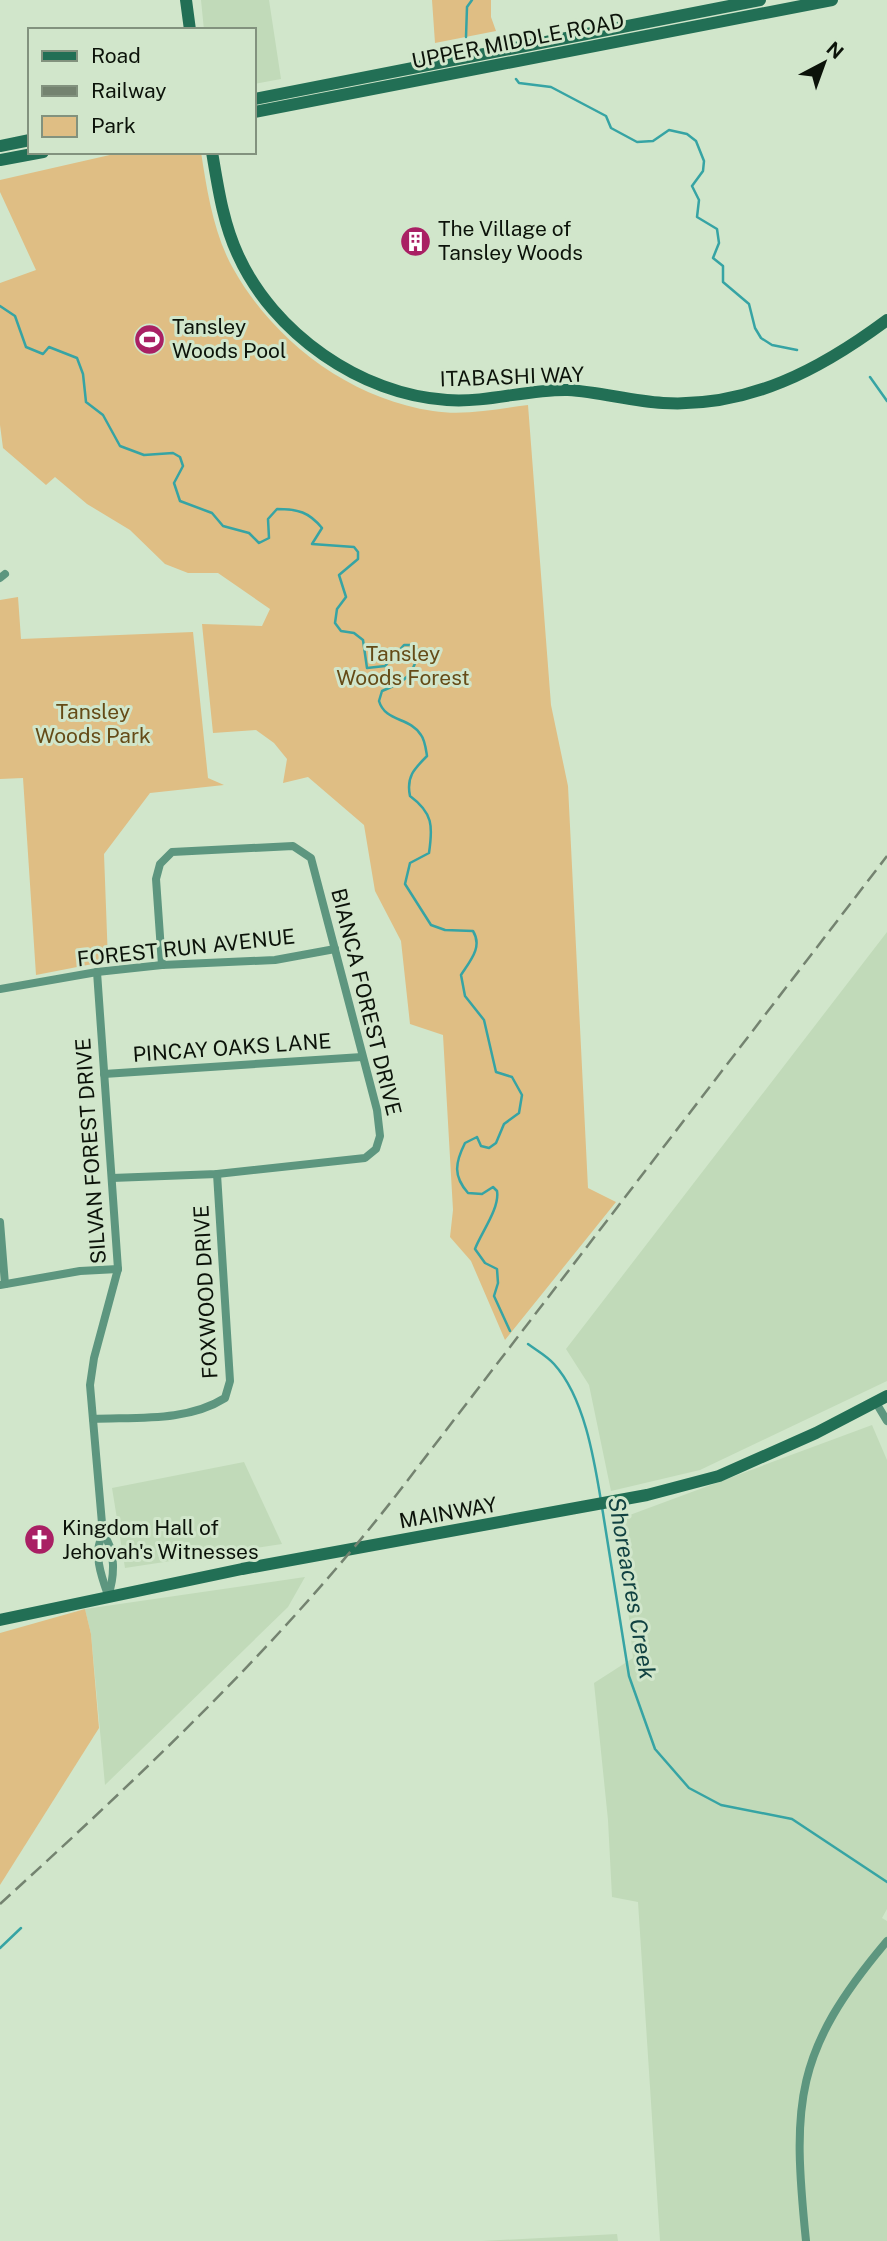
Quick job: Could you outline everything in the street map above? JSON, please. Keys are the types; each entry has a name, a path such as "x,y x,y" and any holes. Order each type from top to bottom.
{"street":[{"path":"186,0 190,28"},
{"name":"UPPER MIDDLE ROAD","path":"256,112 745,6 760,0"},
{"name":"UPPER MIDDLE ROAD","path":"256,99 745,6 832,0"},
{"path":"0,146 28,140"},
{"path":"0,160 32,154"},
{"name":"ITABASHI WAY","path":"212,154 220,199 235,249 271,307 308,343 349,369 385,387 423,397 466,401 565,390 664,403 729,398 803,375 837,356 887,320"},
{"name":"BIANCA FOREST DRIVE","path":"112,1178 217,1174 365,1158 376,1149 380,1136 377,1110 317,872 311,858 293,846 172,852 160,864 156,879 162,965"},
{"name":"FOREST RUN AVENUE","path":"0,989 97,972 162,965 275,960 335,949"},
{"name":"SILVAN FOREST DRIVE","path":"97,972 118,1269 94,1357 90,1385 103,1535 109,1541 114,1578 108,1596"},
{"name":"PINCAY OAKS LANE","path":"104,1074 362,1057"},
{"name":"FOXWOOD DRIVE","path":"93,1419 181,1414 212,1406 225,1398 230,1381 217,1174"},
{"path":"0,1222 2,1285 80,1271 118,1269"},
{"path":"881,1399 887,1421"},
{"name":"MAINWAY","path":"0,1620 242,1569 618,1502 719,1476 816,1433 881,1399"},
{"path":"806,2241 799,2152 800,2115 811,2055 840,2003 887,1941"}],"shaded area":[{"path":"201,0 269,0 281,79 256,84 256,28 204,28"},
{"path":"887,932 887,1381 700,1470 611,1491 589,1385 566,1349"},
{"path":"872,1425 887,1460 887,1909 882,1918 887,1921 887,2241 660,2241 638,1902 612,1897 608,1820 594,1683 633,1658 619,1519"},
{"path":"244,1462 282,1544 125,1568 112,1488"},
{"path":"305,1577 288,1607 105,1785 91,1634 85,1609"},
{"path":"617,2234 618,2241 482,2241"}],"green space":[{"path":"432,0 491,0 491,17 496,31 435,43"},
{"name":"Tansley Woods Forest","path":"114,154 201,154 216,228 234,270 270,320 317,363 373,394 433,411 469,412 528,405 551,705 568,786 588,1188 616,1202 505,1340 471,1261 450,1237 453,1210 443,1035 410,1024 401,941 375,891 364,825 308,777 283,783 287,759 274,743 256,730 213,733 202,624 262,626 270,609 218,573 188,573 165,564 130,530 87,504 55,477 46,485 3,448 0,425 0,283 36,270 0,192 0,180"},
{"name":"Tansley Woods Park","path":"18,597 21,639 193,632 208,778 224,785 150,793 104,854 108,961 36,975 23,778 0,779 0,600"},
{"path":"85,1609 91,1634 99,1728 0,1885 0,1633"}],"waterway":[{"path":"466,37 467,7 472,0"},
{"path":"516,79 519,83 551,87 606,116 611,128 637,142 653,141 669,130 687,134 696,141 704,161 703,171 692,186 699,200 697,217 717,229 719,243 713,258 723,266 723,282 749,304 755,328 761,338 772,345 797,350"},
{"name":"Shoreacres Creek","path":"0,306 15,316 26,347 43,354 49,347 77,358 83,374 86,402 103,415 120,446 144,455 173,453 180,457 183,466 174,483 180,501 212,513 223,526 249,533 259,543 269,538 268,519 277,509 297,511 312,518 322,528 312,544 354,547 358,552 358,559 339,575 346,597 337,609 335,623 341,631 354,633 363,640 367,668 385,666 404,645 412,645 417,649 411,672 396,685 382,691 379,701 387,713 416,729 421,735 427,756 412,774 409,789 410,796 423,808 430,821 429,853 410,863 405,884 431,925 445,930 473,931 476,948 461,975 465,996 484,1020 496,1072 512,1077 522,1095 519,1113 504,1124 496,1143 489,1148 481,1146 477,1137 465,1143 457,1169 460,1181 468,1193 482,1194 493,1187 497,1191 493,1213 475,1249 485,1263 497,1269 498,1283 494,1296 510,1331"},
{"path":"870,377 887,401"},
{"name":"Shoreacres Creek","path":"528,1344 554,1364 573,1393 586,1429 601,1501"},
{"name":"Shoreacres Creek","path":"602,1507 629,1676 655,1749 689,1788 721,1805 792,1819 887,1882"},
{"path":"0,1948 21,1928"}],"railway":[{"path":"0,1904 205,1710 302,1608 348,1554 394,1498 887,856"}],"place":[{"name":"The Village of Tansley Woods","path":"415,241"},
{"name":"Tansley Woods Pool","path":"149,339"},
{"name":"Kingdom Hall of Jehovah's Witnesses","path":"39,1540"}]}
